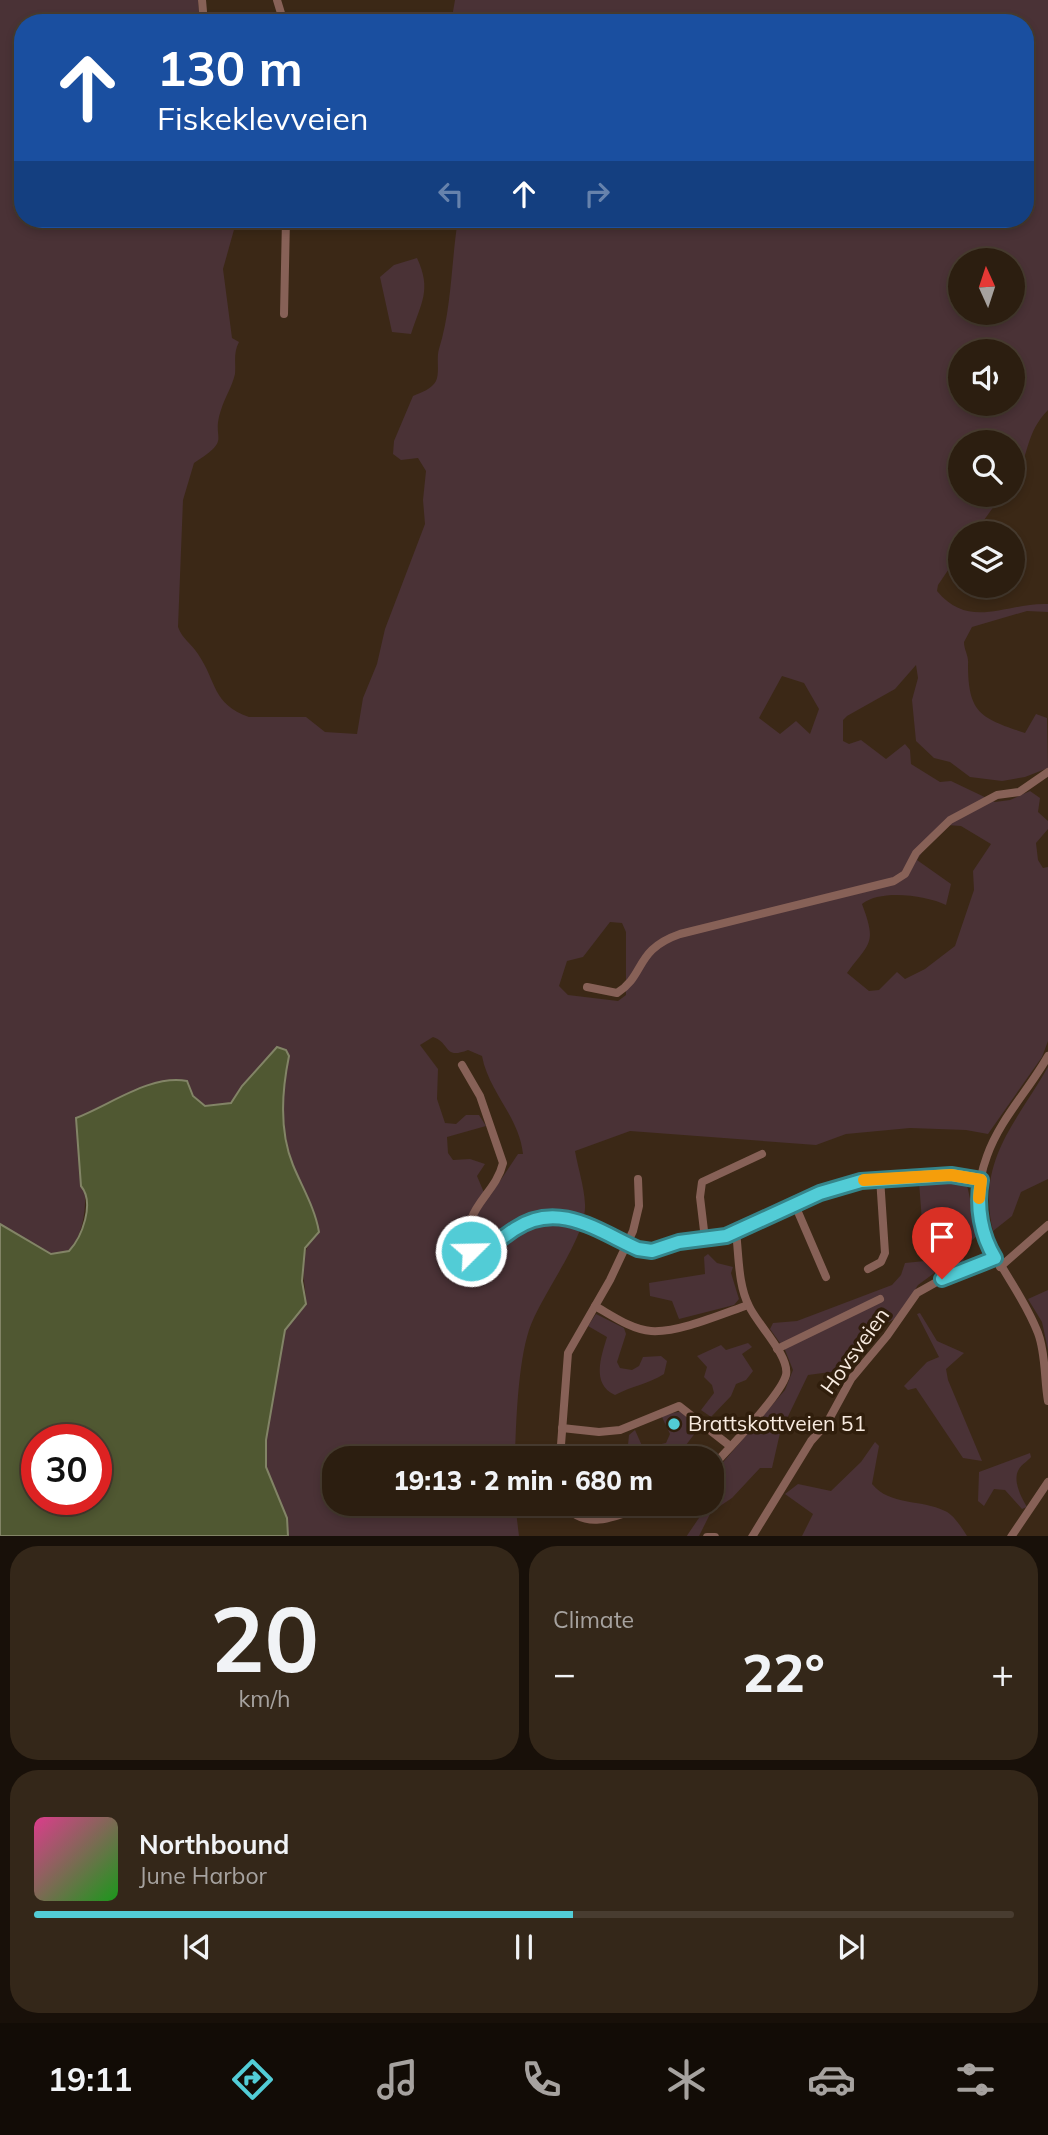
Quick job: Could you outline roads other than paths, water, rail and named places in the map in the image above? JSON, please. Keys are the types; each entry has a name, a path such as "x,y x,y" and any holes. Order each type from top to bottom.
{"street":[{"path":"284,314 286,228"},
{"path":"587,987 617,993 627,985 650,950 673,937 894,881 903,876 916,853 950,820 998,794 1019,792 1048,772"},
{"path":"1048,1056 999,1130 981,1180 979,1202 982,1230 1037,1332 1048,1401"},
{"path":"462,1065 480,1096 503,1163 494,1182 472,1213 468,1239 471,1251 483,1250 519,1226 538,1218 563,1216 628,1244 652,1251 679,1242 736,1232 839,1186 880,1178 951,1175 981,1180"},
{"path":"705,1238 700,1197 702,1182 762,1154"},
{"path":"868,1269 881,1262 885,1253 880,1178"},
{"path":"561,1446 568,1353 628,1244 638,1213 638,1179"},
{"path":"795,1205 826,1277"},
{"name":"Hovsveien","path":"752,1536 811,1441 832,1415 851,1379 887,1336 917,1293 942,1279 997,1262 1048,1225"},
{"path":"724,1453 784,1381 786,1366 748,1305 736,1232"},
{"path":"777,1349 880,1299"},
{"path":"595,1306 638,1328 656,1331 748,1305"},
{"path":"562,1428 599,1432 620,1430 679,1406 730,1446"},
{"path":"1011,1536 1048,1482"},
{"path":"579,1516 598,1520 610,1516"},
{"path":"707,1536 715,1536"}],"place":[{"name":"Brattskottveien 51","path":"674,1424"}]}
